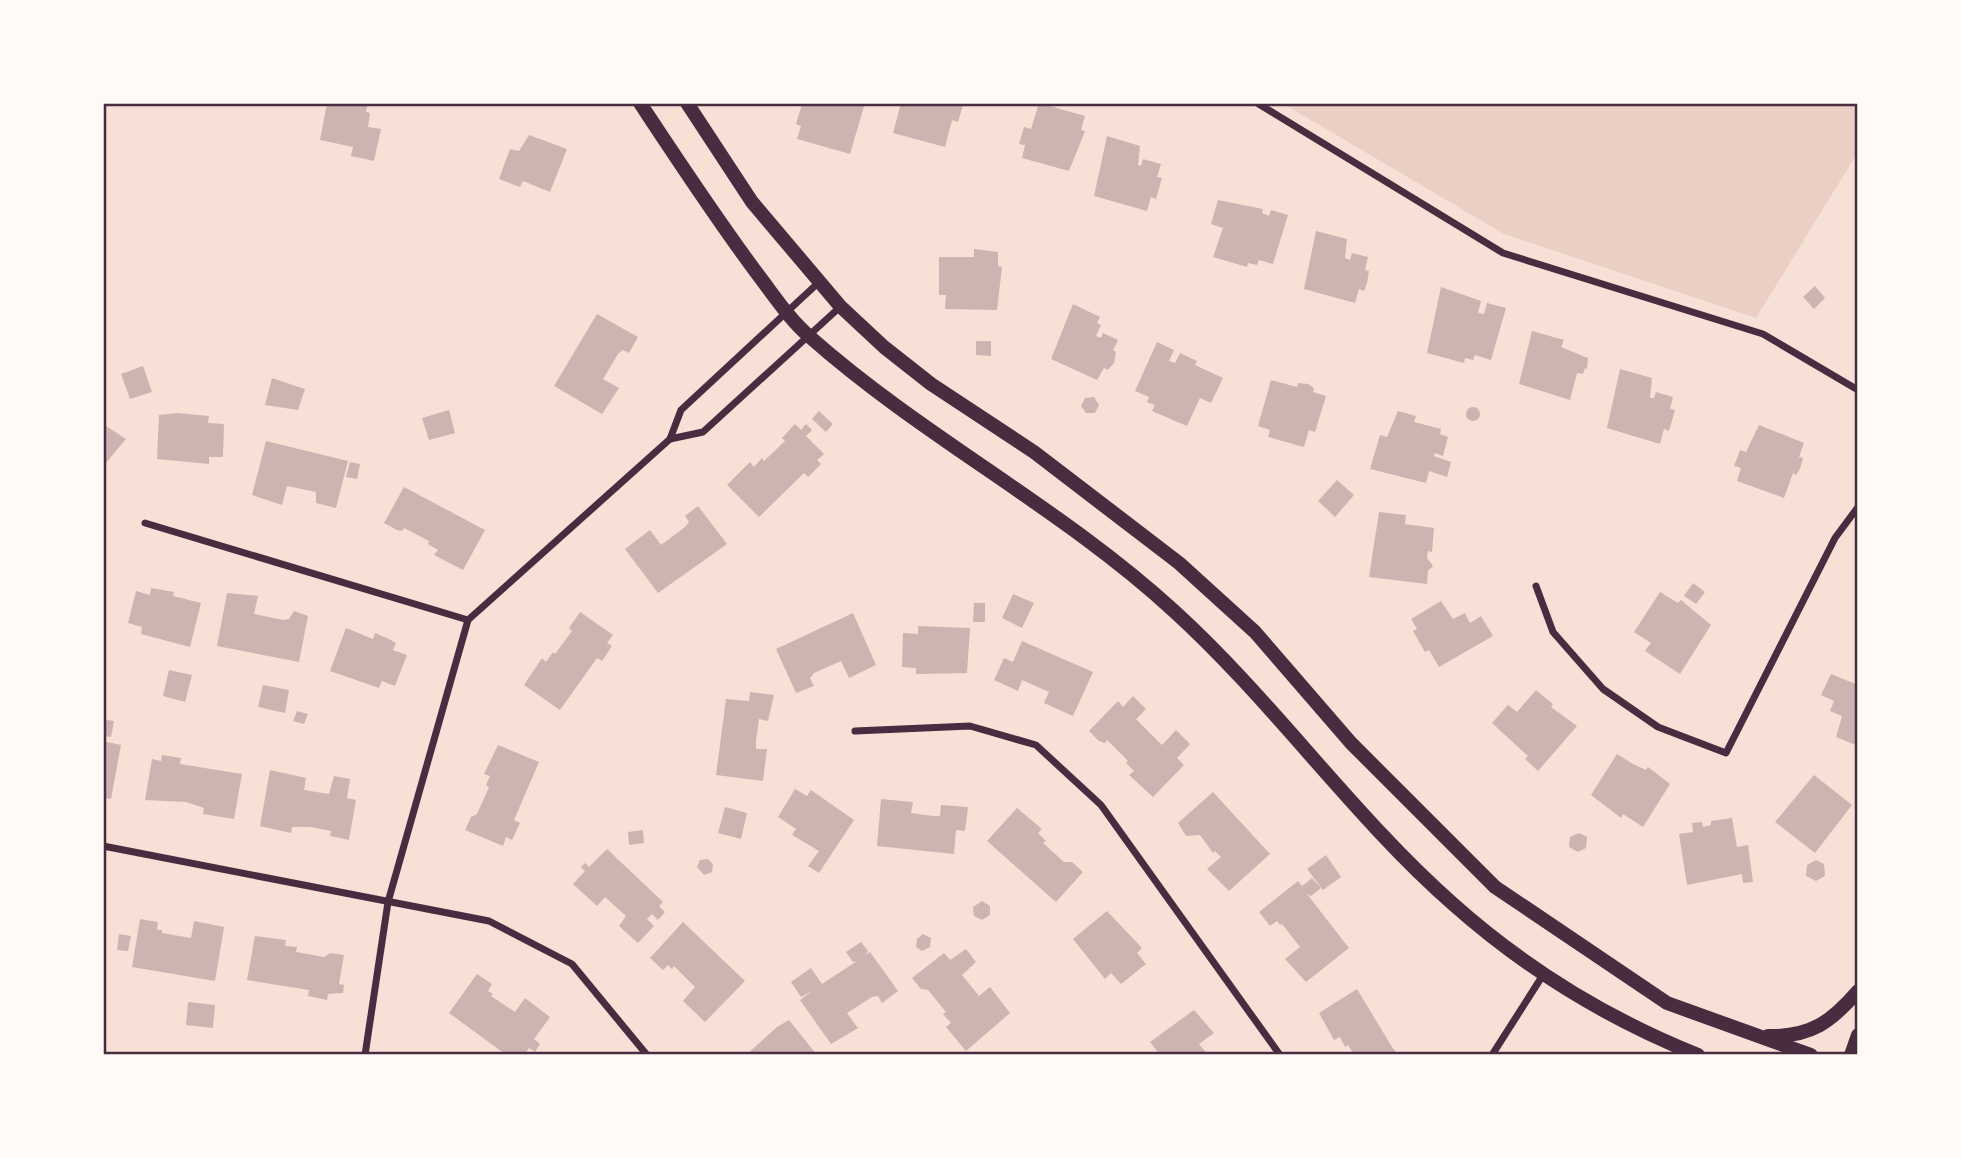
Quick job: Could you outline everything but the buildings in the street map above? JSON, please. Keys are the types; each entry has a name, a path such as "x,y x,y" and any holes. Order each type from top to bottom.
{"main road":[{"path":"640,103 717,220 808,336 927,429 1125,566 1226,658 1371,821 1453,904 1572,995 1646,1034 1698,1055"},
{"path":"687,103 752,202 818,283 841,306 931,384 1034,452 1179,563 1255,632 1351,743 1495,887 1667,1003 1811,1055"},
{"path":"1756,1035 1784,1036 1826,1024 1858,991"},
{"path":"1851,1055 1858,1035"}],"street":[{"path":"1257,103 1503,253 1763,334 1858,390"},
{"path":"365,1055 387,902 468,620 670,439 681,410 818,283"},
{"path":"670,439 703,432 841,306"},
{"path":"1536,586 1553,632 1603,689 1658,727 1726,753 1835,538 1858,507"},
{"path":"145,523 468,620"},
{"path":"855,731 970,726 1035,745 1101,805 1280,1055"},
{"path":"103,846 489,921 572,964 647,1055"},
{"path":"1492,1055 1543,975"}],"shaded area":[{"path":"1282,103 1858,103 1858,152 1756,318 1504,234"}]}
